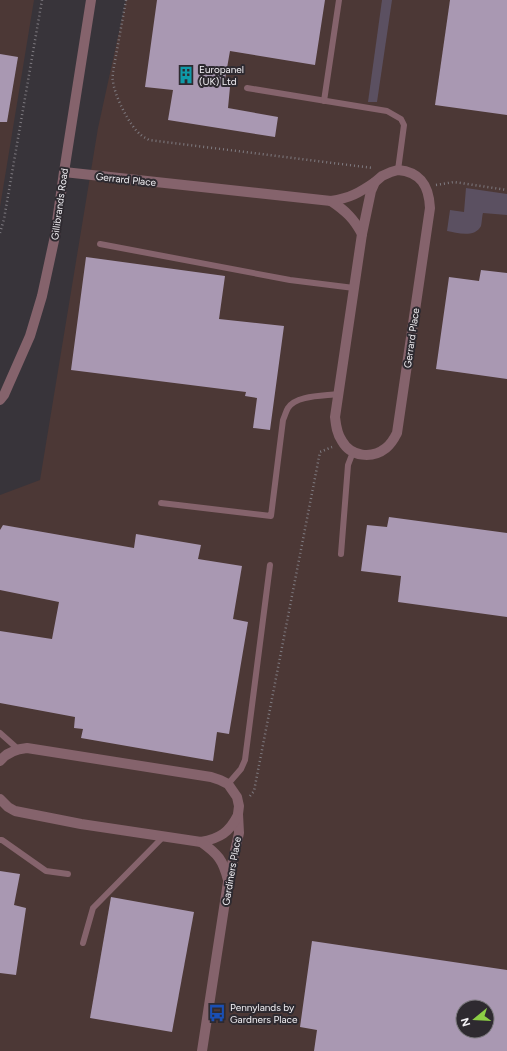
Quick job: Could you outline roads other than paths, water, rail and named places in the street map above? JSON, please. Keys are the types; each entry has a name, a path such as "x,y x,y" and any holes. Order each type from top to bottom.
{"street":[{"name":"Gillibrands Road","path":"0,400 4,395 30,336 42,296 55,236 91,0"},
{"name":"Gerrard Place","path":"331,202 354,195 382,176 394,171 406,171 422,179 429,197 430,208 397,433 390,444 379,452 372,455 363,455 353,452"},
{"name":"Gerrard Place","path":"64,172 331,202 342,208 350,216 362,234"},
{"path":"353,452 346,448 342,442 336,428 335,417 362,234 371,191 375,182"},
{"path":"0,761 10,752 28,748 211,777 228,784"},
{"name":"Gardiners Place","path":"202,1051 228,882 239,833 238,797 228,784"},
{"path":"0,799 8,807 15,811 81,824 201,842 213,840 221,836 234,823 239,810"},
{"path":"201,842 212,850 219,858 224,866 228,882"}],"lane":[{"path":"324,101 339,0"},
{"path":"247,88 387,111 401,119 404,125 394,171"},
{"path":"100,244 290,280 354,288"},
{"path":"161,503 271,516 283,420 288,408 294,401 302,398 338,394"},
{"path":"341,554 348,464 353,452"},
{"path":"228,784 241,769 245,760 270,565"},
{"path":"0,733 18,749"},
{"path":"83,943 93,908 164,836"},
{"path":"0,840 46,870 68,874"}],"place":[{"name":"Europanel (UK) Ltd","path":"186,75"},
{"name":"Pennylands by Gardners Place","path":"217,1013"}]}
